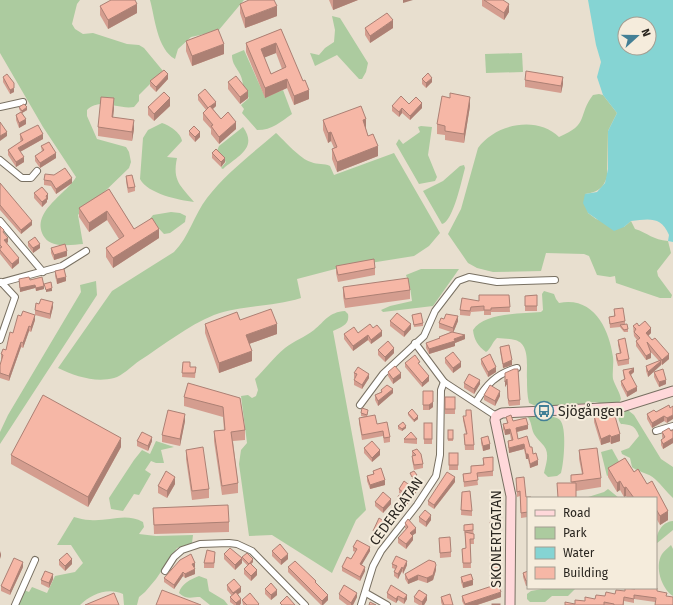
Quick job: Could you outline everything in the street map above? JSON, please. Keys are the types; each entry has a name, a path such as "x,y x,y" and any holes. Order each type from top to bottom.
{"street":[{"path":"0,107 23,102"},
{"path":"0,160 22,178 31,178 36,171"},
{"path":"0,221 42,272"},
{"path":"0,282 62,266 86,251"},
{"path":"360,405 383,374 424,336 444,297 460,279 468,277 497,282 555,280"},
{"path":"0,282 15,297 0,340"},
{"path":"415,343 444,382 496,416 502,413 622,407 673,391"},
{"path":"476,402 481,392 496,377 517,368"},
{"name":"CEDERGATAN","path":"361,605 366,593 373,566 381,551 417,505 436,476 440,455 441,390 444,382"},
{"name":"SKONERTGATAN","path":"496,416 495,420 511,496 510,605"},
{"path":"656,432 673,426"},
{"path":"165,571 174,557 182,550 200,544 237,544 252,551 305,605"},
{"path":"15,605 35,560"},
{"path":"366,593 387,605"}],"green space":[{"path":"0,0 80,0 77,4 72,24 75,29 83,34 93,33 127,44 139,45 144,48 163,71 139,95 139,101 134,107 98,104 87,110 87,116 97,139 126,147 129,152 131,162 129,168 99,197 90,201 78,215 83,244 57,245 45,238 41,229 41,220 45,212 76,177 43,127 0,53"},
{"path":"150,0 244,0 218,31 191,37 178,49 175,59 164,48 160,41"},
{"path":"332,16 340,18 368,63 366,72 362,79 359,79 337,55 315,66 310,53 319,55 325,48 334,42 335,30"},
{"path":"244,50 265,97 283,90 292,114 268,129 257,130 242,113 244,109 241,105 249,98 243,89 242,78 234,64 232,55"},
{"path":"522,53 523,72 486,73 485,54"},
{"path":"593,95 603,95 617,113 608,131 607,177 604,184 599,189 585,194 588,213 596,219 624,227 631,221 635,229 654,238 668,241 671,253 657,271 658,276 672,295 671,298 660,298 616,283 615,276 610,277 597,275 589,256 584,254 546,253 541,271 493,272 477,268 468,263 448,234 461,209 478,148 485,140 505,128 528,124 550,130 559,137 569,132 579,124 588,102"},
{"path":"162,123 174,130 181,138 182,141 167,157 177,158 177,178 179,183 194,202 180,200 164,195 150,189 140,179 143,138 148,130"},
{"path":"243,127 247,134 247,146 240,156 223,169 221,168 226,162 216,153 219,146"},
{"path":"418,127 432,127 428,155 437,177 435,181 419,184 396,144 399,139 403,144 420,132"},
{"path":"276,133 297,154 314,163 330,166 334,175 394,153 440,233 429,246 414,256 339,268 297,279 301,298 280,303 235,309 204,319 185,330 117,377 100,380 85,378 58,368 112,291 174,252 184,240 202,205 214,189"},
{"path":"464,165 465,168 453,208 450,216 442,224 423,191 443,181 460,166"},
{"path":"171,212 180,213 186,216 185,222 170,233 164,234 150,219 153,215"},
{"path":"421,269 459,269 433,306 383,312 381,310 390,306 412,301 406,275"},
{"path":"96,281 97,295 0,444 0,432 8,415 81,292 80,285"},
{"path":"544,291 554,294 559,303 571,302 582,305 598,317 608,336 611,346 613,379 621,399 619,403 604,404 595,402 550,407 536,406 529,403 527,391 527,357 526,351 520,342 513,339 497,338 486,352 477,342 474,337 473,330 478,324 486,320 504,315 541,312 543,310 542,294"},
{"path":"345,311 348,314 348,321 342,327 333,331 366,510 356,520 332,573 272,535 249,536 239,464 241,450 247,443 241,396 248,395 252,398 256,396 258,390 255,379 273,359 288,346 314,330 331,315"},
{"path":"624,411 629,411 634,415 661,459 673,467 673,498 653,477 632,467 630,458 622,454 621,451 629,448 639,436 630,425 621,424 619,417"},
{"path":"548,415 560,420 564,430 564,445 561,473 557,476 548,477 544,473 547,459 546,449 534,434 530,420 527,416"},
{"path":"156,441 174,447 161,450 164,463 156,463 151,461 145,470 151,474 139,495 134,494 123,511 111,509 109,498 134,460 142,450 150,454"},
{"path":"612,449 622,467 607,476 601,452"},
{"path":"608,489 618,497 588,497 604,492"},
{"path":"74,517 86,520 123,518 136,519 143,522 144,527 139,534 156,536 193,535 192,543 177,548 156,579 139,597 137,605 124,605 123,594 112,591 94,595 80,605 18,605 24,590 29,592 32,587 47,593 55,576 75,572 83,563 71,545 57,545"},
{"path":"673,521 673,530 657,543 657,536 660,529 669,522"},
{"path":"671,545 673,549 673,596 669,593 663,583 659,571 662,554"},
{"path":"199,576 207,579 209,591 224,600 228,605 210,605 200,597 192,598 179,593 184,584"},
{"path":"542,589 575,589 568,596 552,596 545,602 530,602 527,599 527,594 531,591"}],"water":[{"path":"588,0 673,0 673,242 668,241 669,235 666,229 654,220 631,221 624,227 614,231 588,213 583,203 585,194 597,192 605,183 608,169 608,131 617,113 603,95 597,77 601,62 596,45"}],"building":[{"path":"111,0 135,0 137,4 108,20 100,6"},
{"path":"249,0 274,0 277,6 245,18 240,4"},
{"path":"484,0 503,0 509,4 504,13"},
{"path":"387,13 393,20 370,36 365,28"},
{"path":"218,29 224,44 192,56 186,41"},
{"path":"281,29 303,81 305,80 309,90 294,96 287,79 265,88 246,43","holes":["276,43 286,67 271,74 261,49"]},
{"path":"164,70 168,74 156,87 150,81"},
{"path":"526,71 563,77 561,86 525,80"},
{"path":"428,73 432,78 426,83 422,79"},
{"path":"7,74 14,83 14,88 10,90 3,77"},
{"path":"236,76 248,91 240,97 228,82"},
{"path":"205,89 216,102 208,108 198,95"},
{"path":"164,92 170,98 154,114 148,107"},
{"path":"450,93 470,97 464,134 445,131 445,126 437,124 442,96 450,98"},
{"path":"401,96 409,104 416,97 422,103 410,116 402,108 399,112 392,106"},
{"path":"101,97 114,98 112,117 134,120 132,132 98,127"},
{"path":"24,104 27,107 22,111 19,107"},
{"path":"210,106 221,119 228,112 236,122 219,137 211,126 213,125 203,113"},
{"path":"361,106 366,119 363,120 368,136 373,134 378,146 337,162 332,149 337,147 331,132 328,133 323,120"},
{"path":"21,112 26,119 19,123 16,115"},
{"path":"0,122 7,132 0,136"},
{"path":"38,125 43,134 18,148 24,157 16,162 8,150 23,140 20,134"},
{"path":"194,126 200,132 195,137 189,131"},
{"path":"49,142 56,153 40,163 35,156 44,150 41,146"},
{"path":"216,149 225,158 221,162 212,153"},
{"path":"65,168 72,178 56,189 51,181 44,180 45,174 54,175"},
{"path":"132,175 135,187 128,188 126,176"},
{"path":"0,183 32,221 21,230 0,205"},
{"path":"42,187 48,194 46,196 47,198 42,202 34,193"},
{"path":"109,189 134,229 152,218 159,229 113,258 106,248 124,236 107,211 89,223 79,208"},
{"path":"0,226 8,238 4,240 19,258 12,264 0,250 2,247 0,245"},
{"path":"35,237 40,244 33,248 28,242"},
{"path":"65,244 67,251 54,255 51,248"},
{"path":"374,259 375,268 338,275 336,266"},
{"path":"64,269 66,277 57,279 55,271"},
{"path":"29,277 30,280 42,277 44,286 36,288 35,285 20,288 19,279"},
{"path":"408,278 410,290 345,299 343,287"},
{"path":"51,282 52,288 46,290 44,284"},
{"path":"479,295 509,295 510,307 484,310 484,306 471,307 470,311 460,310 462,298 479,301"},
{"path":"537,295 537,306 525,306 525,296"},
{"path":"41,299 53,302 50,314 35,310 36,303 39,304"},
{"path":"623,308 625,321 610,324 609,317 615,316 614,309"},
{"path":"271,309 277,324 246,335 252,351 219,363 205,324 237,312 240,320"},
{"path":"23,311 35,315 23,343 21,342 9,376 0,373 0,365 3,355 1,354 3,349 6,350 10,332 13,333 18,315 21,316"},
{"path":"397,313 411,324 404,332 390,321"},
{"path":"421,313 423,323 414,325 412,315"},
{"path":"446,314 458,316 453,328 439,323 441,318 444,319"},
{"path":"645,321 651,328 646,333 652,340 655,338 669,354 662,360 647,342 651,353 646,356 636,341 640,338 634,332 636,329 633,326 637,323 639,326"},
{"path":"370,324 373,328 377,325 382,331 371,340 368,335 353,346 344,334 354,327 358,333"},
{"path":"627,324 628,329 624,330 620,325"},
{"path":"452,332 465,335 454,339 455,341 429,349 426,343"},
{"path":"625,338 629,359 618,361 616,354 621,353 618,340"},
{"path":"388,341 394,348 385,357 378,350"},
{"path":"509,345 512,360 503,364 500,347"},
{"path":"453,352 461,362 453,368 445,358"},
{"path":"490,354 496,367 488,372 481,359"},
{"path":"415,355 420,362 418,363 429,376 422,383 405,363"},
{"path":"661,361 648,372 646,366"},
{"path":"183,362 190,362 190,367 196,367 195,373 182,373"},
{"path":"395,366 401,373 393,379 388,372"},
{"path":"358,367 369,374 362,385 354,380 357,374 354,373"},
{"path":"634,368 629,372 637,387 627,392 621,381 625,379 623,370"},
{"path":"518,369 520,400 509,401 507,379 505,382 505,373"},
{"path":"663,369 666,380 659,382 654,372"},
{"path":"469,374 480,380 474,389 464,383"},
{"path":"188,383 240,398 245,430 231,432 238,483 222,486 214,431 225,430 223,407 184,397"},
{"path":"387,385 393,389 378,401 375,395 382,392 381,390"},
{"path":"490,385 500,391 495,401 484,395"},
{"path":"423,391 433,391 433,402 429,405 423,405"},
{"path":"43,395 121,438 88,497 11,455"},
{"path":"445,397 455,397 455,409 445,409"},
{"path":"669,405 670,408 673,406 673,415 667,418 664,416 652,423 647,414 654,410 656,412"},
{"path":"362,408 368,410 367,415 361,413"},
{"path":"412,409 418,416 414,420 408,413"},
{"path":"613,409 620,434 611,437 610,435 601,439 594,416"},
{"path":"168,410 185,414 180,439 162,435"},
{"path":"466,410 471,410 474,445 465,445 464,434 467,434 463,416 466,416"},
{"path":"375,415 377,424 387,422 390,437 384,438 383,431 362,435 359,418"},
{"path":"511,415 513,421 526,418 528,425 516,428 518,439 527,436 530,447 532,447 533,454 536,453 538,460 530,464 524,444 509,448 508,441 513,440 510,429 505,430 503,424 508,423 506,417"},
{"path":"403,422 406,426 402,429 398,426"},
{"path":"424,423 432,423 432,439 424,439"},
{"path":"669,428 671,431 673,430 673,438 663,444 661,440 665,437 662,432"},
{"path":"448,430 453,430 453,439 448,439"},
{"path":"142,432 152,437 148,446 137,441"},
{"path":"411,432 417,439 404,439"},
{"path":"488,436 490,444 483,446 481,438"},
{"path":"372,441 380,450 372,458 364,448"},
{"path":"203,447 209,489 192,491 186,450"},
{"path":"597,448 601,478 571,482 571,475 583,474 579,450"},
{"path":"417,449 421,454 423,464 414,465 412,456 416,455 412,451"},
{"path":"449,453 458,453 458,465 449,465"},
{"path":"493,457 493,471 477,473 478,480 464,482 463,474 471,473 471,466 484,465 483,458"},
{"path":"625,458 634,472 638,469 647,484 652,481 668,511 660,516 657,511 657,497 633,497 626,487 624,488 620,481 617,483 608,468"},
{"path":"381,468 385,480 370,485 367,476 374,474 373,471"},
{"path":"166,471 175,477 167,491 158,486"},
{"path":"414,471 417,475 412,477 410,473"},
{"path":"447,472 455,477 434,505 428,501"},
{"path":"524,477 527,497 527,512 521,513 520,491 517,492 516,478"},
{"path":"404,481 416,490 403,505 401,504 398,496 404,493 399,489"},
{"path":"557,483 576,483 576,497 558,497"},
{"path":"470,491 472,511 461,510 462,492"},
{"path":"383,492 391,499 383,508 375,502"},
{"path":"228,505 229,522 154,525 153,508"},
{"path":"425,510 431,515 426,522 419,517"},
{"path":"379,518 388,524 380,536 373,531"},
{"path":"408,519 416,528 410,533 413,536 406,544 398,538 408,527 405,523"},
{"path":"498,521 498,529 491,530 490,522"},
{"path":"473,524 473,530 464,531 464,525"},
{"path":"465,532 474,534 474,539 470,539 471,563 463,563 462,549 466,548"},
{"path":"450,537 451,552 440,553 439,538"},
{"path":"357,540 370,547 360,564 365,567 360,577 342,567 347,557 351,559 357,549 353,547"},
{"path":"280,544 288,554 281,560 272,551"},
{"path":"230,548 242,558 235,565 224,554"},
{"path":"207,550 215,552 214,563 204,563"},
{"path":"67,553 72,559 65,566 59,560"},
{"path":"247,553 253,559 249,564 242,557"},
{"path":"191,554 195,563 192,564 195,569 185,574 183,572 174,585 164,578 180,560"},
{"path":"396,556 407,561 403,569 402,567 398,574 394,572 397,566 392,564"},
{"path":"14,558 23,562 10,591 1,586"},
{"path":"429,560 435,562 436,565 433,575 427,578 418,575 408,580 405,574"},
{"path":"295,561 328,595 322,601 288,567"},
{"path":"250,563 257,570 251,576 244,569"},
{"path":"491,563 498,563 498,572 491,572"},
{"path":"45,571 53,574 49,583 41,580"},
{"path":"527,571 526,581 523,573"},
{"path":"471,574 473,580 463,583 461,577"},
{"path":"234,579 241,587 233,593 227,585"},
{"path":"271,583 277,590 271,595 265,589"},
{"path":"498,584 501,592 465,604 462,596"},
{"path":"344,585 357,593 351,603 339,594"},
{"path":"391,585 407,595 404,599 398,596 396,599 387,593"},
{"path":"625,589 657,589 657,591 667,593 666,596 673,597 673,605 655,605 656,598 634,595 634,599 624,597 623,605 614,605 604,602 604,605 565,605 565,602 575,604 575,600 585,601 585,597 595,599 596,595 605,596 606,592 615,594 616,590 625,591"},
{"path":"162,590 201,605 156,605"},
{"path":"419,590 427,595 422,602 414,597"},
{"path":"236,592 241,599 236,603 230,597"},
{"path":"114,593 119,605 85,605"},
{"path":"250,593 259,604 258,605 247,605 242,600"},
{"path":"450,594 453,605 444,605 441,597"},
{"path":"287,596 295,605 282,605 280,603"},
{"path":"370,602 376,605 369,605"}],"place":[{"name":"Sjögången","path":"544,411"}]}
